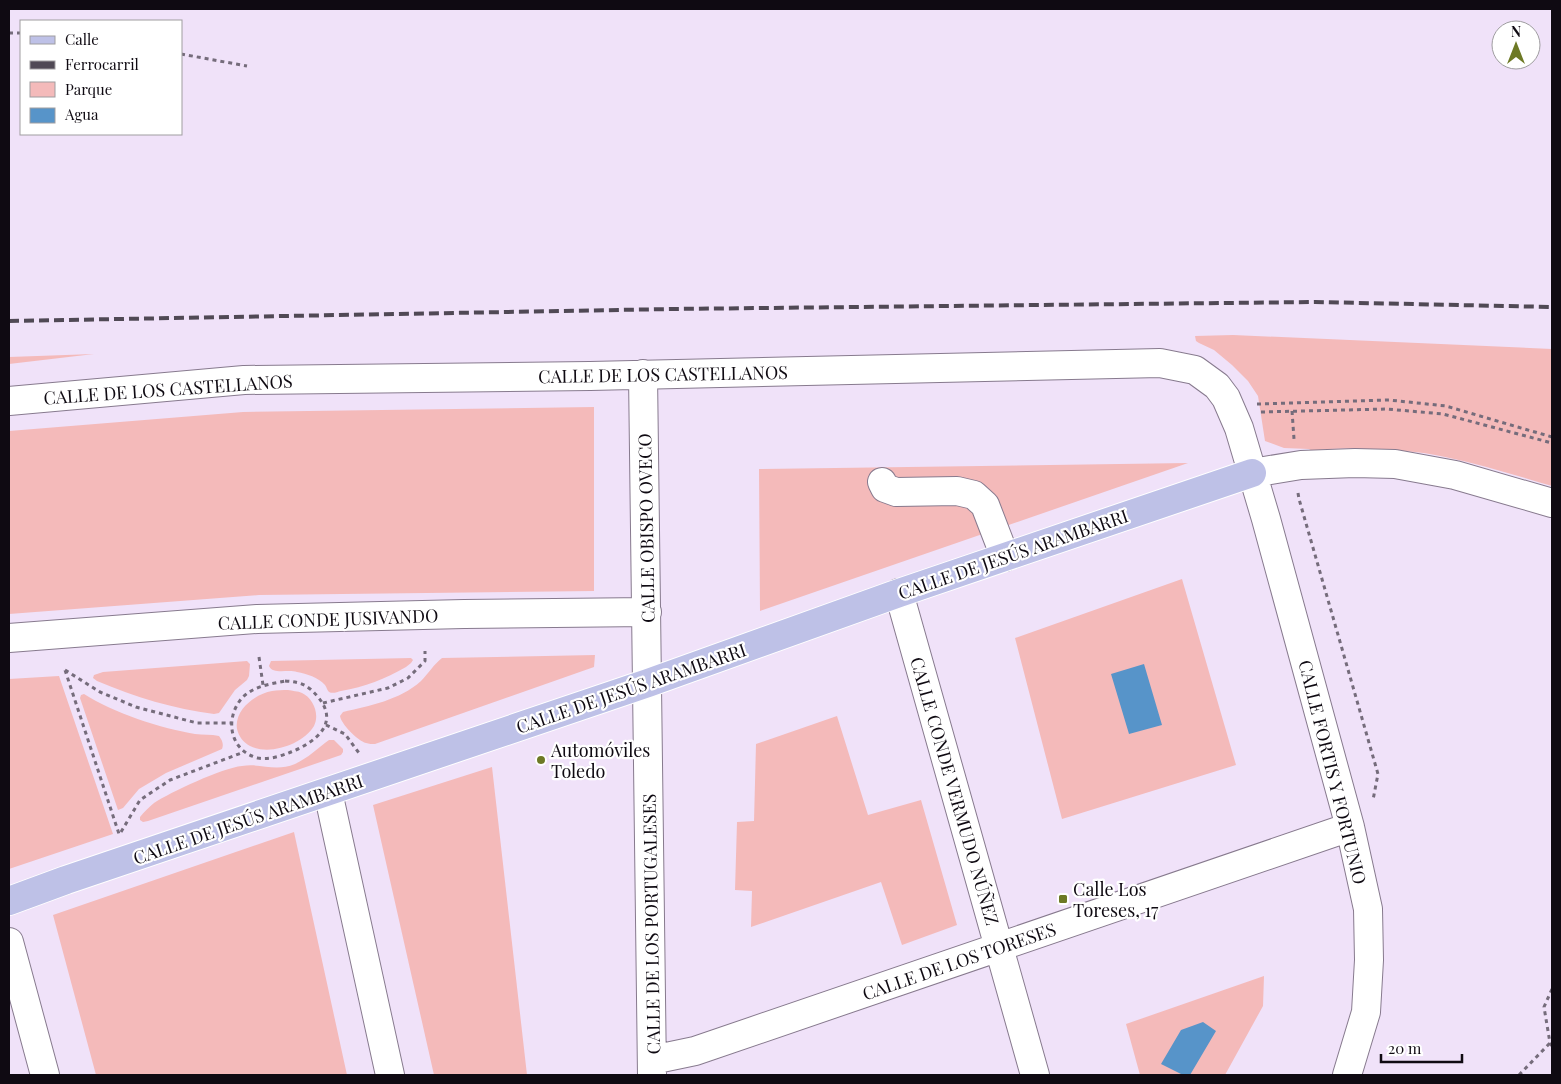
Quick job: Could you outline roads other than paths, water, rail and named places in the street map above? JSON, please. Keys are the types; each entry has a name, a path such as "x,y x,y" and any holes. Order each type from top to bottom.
{"main road":[{"name":"CALLE DE JESÚS ARAMBARRI","path":"9,901 648,683 898,593 1252,473"}],"street":[{"name":"CALLE DE LOS CASTELLANOS","path":"9,401 244,380 1160,363 1195,370 1217,386 1226,398 1239,428 1252,473"},
{"name":"CALLE OBISPO OVECO","path":"643,374 648,683"},
{"path":"1252,473 1296,466 1355,463 1395,464 1455,476 1552,503"},
{"name":"CALLE FORTIS Y FORTUNIO","path":"1252,473 1350,827 1368,909 1369,960 1366,1012 1347,1075"},
{"path":"882,482 886,488 896,492 957,491 974,495 985,505 1006,557"},
{"name":"CALLE CONDE VERMUDO NÚÑEZ","path":"898,593 1035,1075"},
{"name":"CALLE CONDE JUSIVANDO","path":"9,638 257,619 647,612"},
{"name":"CALLE DE LOS PORTUGALESES","path":"648,683 652,1068"},
{"path":"328,792 390,1075"},
{"name":"CALLE DE LOS TORESES","path":"652,1068 694,1051 1350,827"},
{"path":"9,942 45,1075"}],"water":[{"path":"1144,664 1162,725 1129,734 1111,674"},
{"path":"1203,1022 1216,1031 1190,1075 1183,1075 1161,1064 1181,1030"}],"railway":[{"path":"9,321 672,309 1315,302 1552,307"}],"place":[{"name":"Automóviles Toledo","path":"541,760"},
{"name":"Calle Los Toreses, 17","path":"1063,899"}]}
